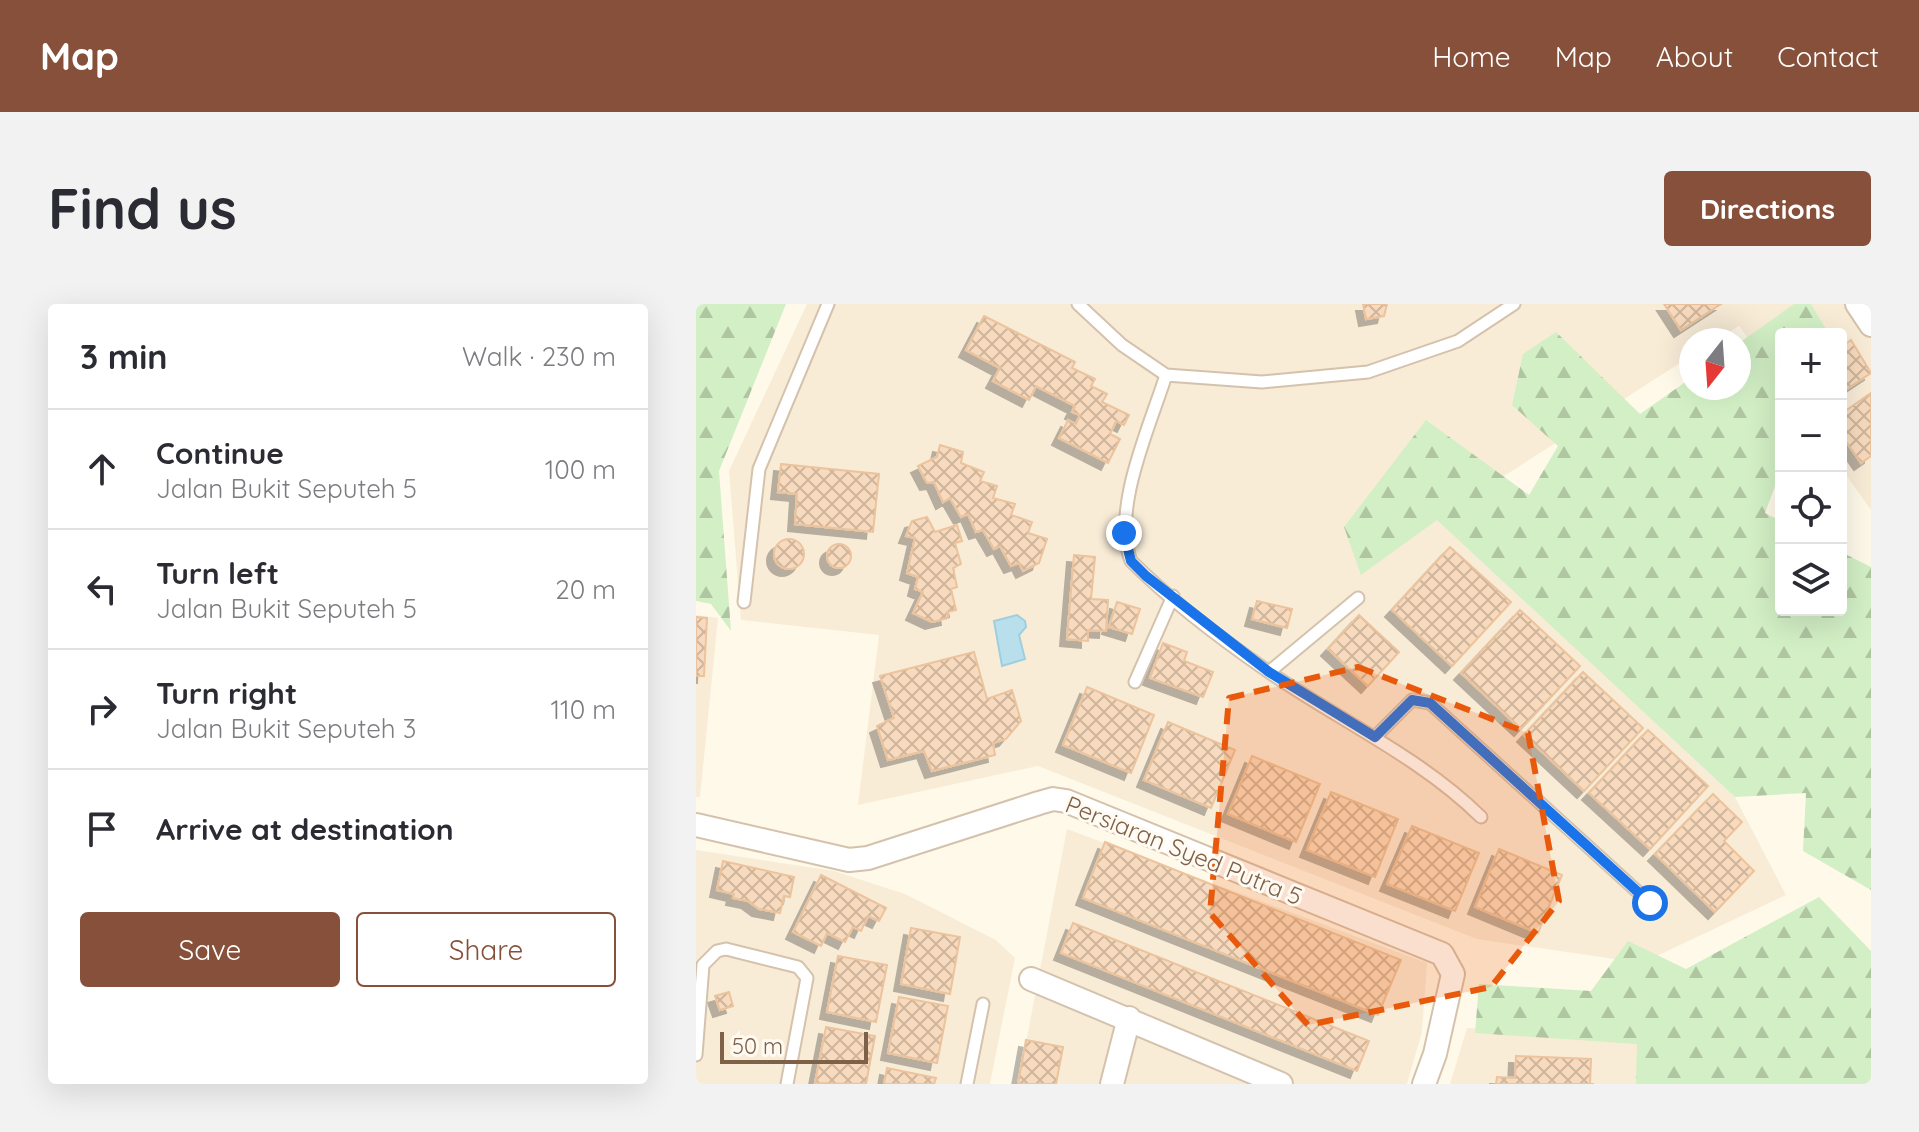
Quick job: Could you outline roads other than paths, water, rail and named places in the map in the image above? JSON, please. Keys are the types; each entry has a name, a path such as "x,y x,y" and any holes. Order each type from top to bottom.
{"street":[{"path":"1857,304 1871,325"},
{"name":"Persiaran Syed Putra 5","path":"696,825 858,859 1053,799 1066,801 1442,954 1453,974 1435,1054 1424,1084"},
{"path":"1031,979 1281,1084"},
{"path":"1112,1084 1129,1018"}],"lane":[{"path":"744,602 759,469 828,304"},
{"path":"1078,304 1122,345 1166,375 1262,382 1368,372 1458,341 1514,304"},
{"path":"1166,375 1129,496 1124,533 1131,561 1269,672 1375,737 1456,792 1481,817"},
{"path":"1135,682 1173,596"},
{"path":"1269,672 1358,598"},
{"path":"1375,737 1412,700 1430,703 1650,903"},
{"path":"696,1055 703,965 708,957 726,949 798,967 807,978 787,1084"},
{"path":"967,1084 983,1004"}],"water":[{"path":"1017,615 1025,621 1026,627 1019,635 1025,659 1002,666 994,621"}]}
